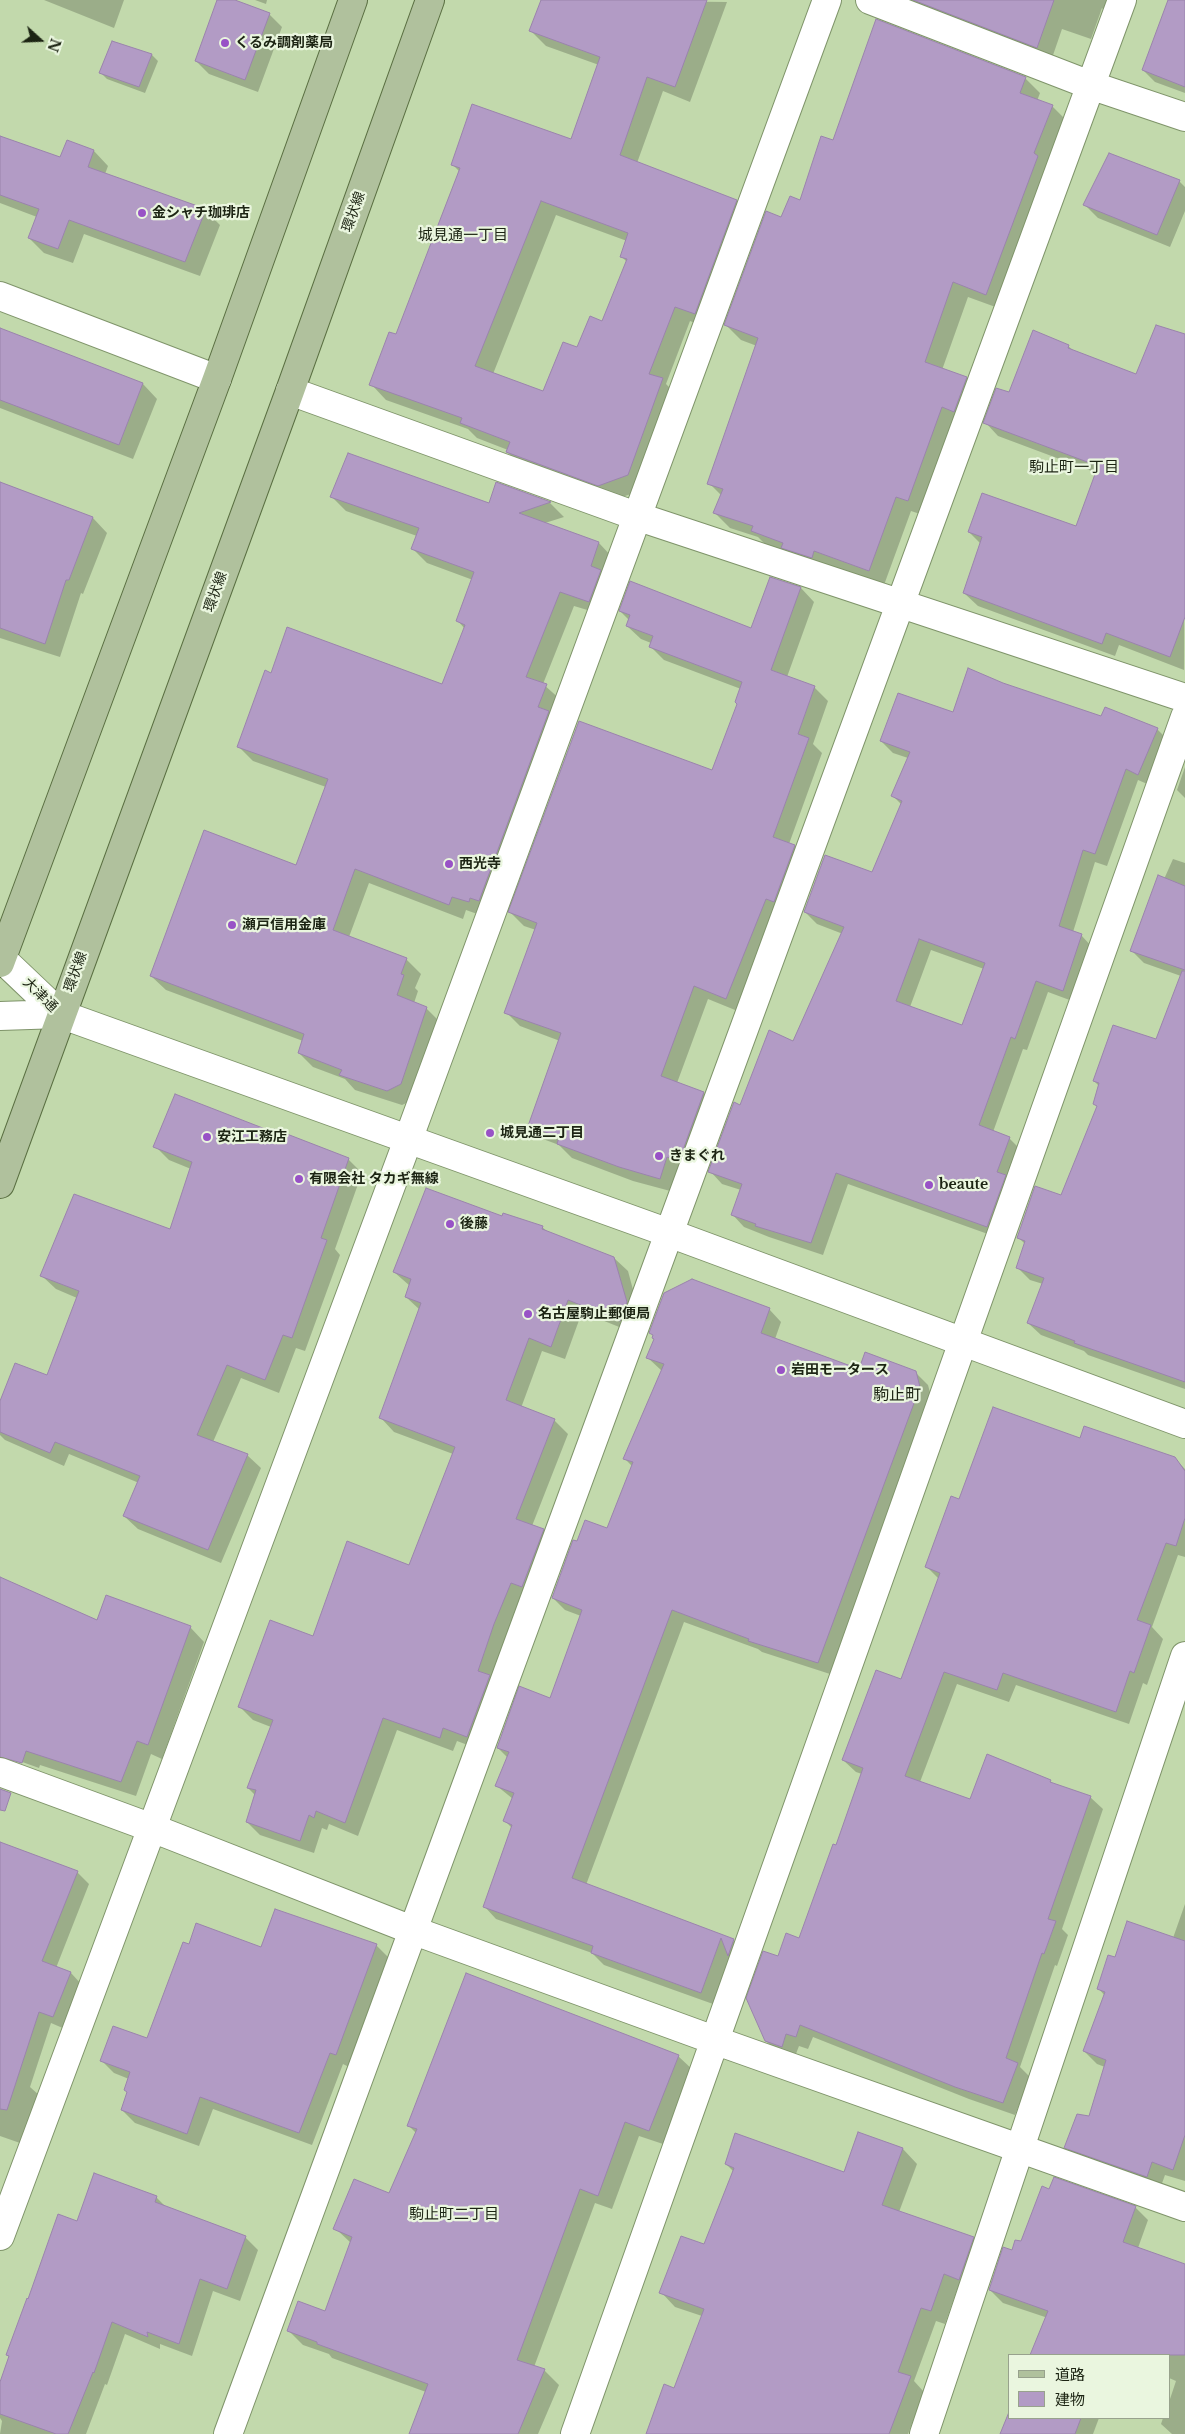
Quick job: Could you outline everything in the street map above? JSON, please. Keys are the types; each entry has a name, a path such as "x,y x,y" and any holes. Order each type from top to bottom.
{"main road":[{"path":"1,959 217,379 353,0"},
{"name":"環状線","path":"0,1184 60,1014 290,391 430,0"}],"street":[{"path":"0,2236 408,1140 826,0"},
{"path":"870,0 1090,85 1185,117"},
{"path":"228,2434 1122,0"},
{"path":"0,296 217,379"},
{"path":"290,391 636,516 1185,698"},
{"path":"575,2434 1185,717"},
{"name":"大津通","path":"1,959 60,1014"},
{"path":"60,1014 669,1233 1185,1424"},
{"name":"大津通","path":"0,1016 60,1014"},
{"path":"924,2434 1185,1656"},
{"path":"0,1772 152,1828 412,1930 714,2040 1185,2207"}],"building":[{"path":"217,0 235,0 270,13 245,80 195,61"},
{"path":"541,0 707,0 675,87 647,77 620,155 737,200 695,314 675,307 649,374 663,378 628,475 598,486 506,452 510,442 460,423 462,418 369,385 389,332 396,334 460,168 451,165 472,104 571,139 600,57 529,31","holes":["541,201 628,233 620,257 627,259 602,321 590,316 577,347 563,342 543,391 475,366"]},
{"path":"913,0 1054,0 1037,48"},
{"path":"1168,0 1185,0 1185,87 1142,70"},
{"path":"876,19 1026,77 1020,93 1053,105 1034,153 1038,156 986,295 953,282 925,362 967,377 954,412 942,407 908,501 896,497 869,571 814,551 812,558 781,548 783,543 751,531 753,526 713,513 723,489 707,484 758,338 724,325 766,211 781,217 790,196 800,200 821,136 833,140"},
{"path":"112,41 152,54 139,87 99,73"},
{"path":"0,136 60,157 67,140 94,150 88,167 206,209 185,262 69,220 58,249 28,238 39,209 0,195"},
{"path":"1109,153 1180,180 1157,235 1083,205"},
{"path":"1156,325 1185,334 1185,617 1170,657 1106,633 1102,644 963,593 982,537 968,532 982,493 1076,526 1098,466 983,423 996,388 1009,392 1033,330 1069,345 1068,348 1136,374"},
{"path":"0,328 143,383 119,445 0,400"},
{"path":"348,453 489,503 496,482 551,502 519,513 599,542 591,566 601,570 589,602 560,592 526,677 547,684 538,707 549,711 479,901 470,898 469,902 452,897 449,905 355,869 333,930 407,958 401,974 404,975 397,995 427,1007 401,1084 387,1091 339,1075 342,1070 298,1053 304,1034 150,976 204,830 296,865 328,779 237,747 265,670 271,673 287,627 442,684 465,625 456,621 474,572 411,549 419,528 330,497"},
{"path":"0,482 93,517 69,580 66,580 45,644 0,628"},
{"path":"770,577 801,587 771,670 815,686 798,734 809,738 773,837 795,845 774,902 766,899 726,999 694,986 661,1076 704,1092 679,1161 667,1157 660,1179 619,1167 557,1144 559,1137 528,1126 561,1033 504,1013 537,923 508,912 579,721 712,770 737,704 735,702 742,682 649,647 653,636 626,626 630,615 619,611 630,581 751,628"},
{"path":"968,668 1003,683 1101,716 1105,707 1158,728 1138,775 1126,769 1095,854 1083,850 1059,926 1082,934 1063,991 1036,981 1015,1039 1011,1037 979,1125 1010,1137 997,1172 1006,1175 987,1227 836,1173 811,1243 755,1226 756,1224 731,1215 742,1184 708,1172 734,1102 740,1105 769,1030 793,1041 844,927 804,912 825,855 872,872 902,801 891,796 910,752 880,741 898,693 953,712","holes":["919,939 985,963 962,1025 896,1001"]},
{"path":"1158,875 1185,886 1185,970 1130,951"},
{"path":"1182,971 1185,971 1185,1382 1074,1343 1075,1341 1027,1323 1044,1278 1016,1268 1025,1241 1017,1238 1035,1186 1061,1195 1097,1106 1093,1104 1099,1083 1093,1081 1113,1025 1156,1039"},
{"path":"175,1094 273,1132 274,1129 349,1158 321,1238 327,1240 292,1338 283,1335 265,1380 227,1365 197,1435 248,1454 208,1550 123,1516 140,1476 55,1442 50,1453 0,1432 0,1401 15,1363 47,1375 79,1291 40,1276 74,1194 170,1229 192,1162 153,1147"},
{"path":"426,1188 502,1216 503,1213 543,1226 542,1229 614,1257 627,1302 620,1321 568,1300 551,1347 529,1338 506,1400 555,1419 516,1519 544,1529 522,1587 511,1583 494,1624 478,1671 490,1675 467,1737 443,1728 440,1738 383,1718 345,1823 316,1811 314,1818 309,1815 300,1841 246,1822 256,1790 247,1788 273,1720 238,1707 270,1620 313,1636 347,1541 409,1565 455,1447 379,1418 421,1303 405,1297 411,1279 393,1272"},
{"path":"692,1279 770,1308 761,1333 859,1369 865,1352 916,1371 920,1387 818,1663 748,1641 749,1639 672,1610 572,1878 734,1939 728,1956 721,1938 701,1993 591,1953 593,1946 483,1907 512,1825 503,1821 514,1793 495,1786 509,1752 497,1748 519,1686 550,1698 582,1610 552,1598 573,1540 577,1541 585,1520 607,1528 633,1462 623,1459 664,1364 646,1358 654,1339 652,1338 653,1335 649,1333 664,1293"},
{"path":"993,1407 1080,1438 1084,1426 1175,1457 1185,1471 1185,1518 1176,1546 1166,1543 1137,1620 1151,1625 1134,1673 1130,1671 1116,1712 1003,1673 997,1690 944,1672 905,1776 970,1799 987,1754 1051,1780 1050,1782 1091,1796 1048,1919 1056,1921 1044,1954 1042,1953 1006,2058 1018,2063 1003,2103 955,2087 800,2025 796,2037 786,2034 782,2047 765,2041 746,1998 763,1951 778,1956 786,1933 799,1938 833,1844 836,1845 863,1768 842,1760 876,1670 901,1679 940,1573 925,1567 951,1496 959,1499"},
{"path":"0,1577 97,1620 106,1595 191,1626 148,1745 137,1741 121,1782 26,1751 22,1763 0,1757"},
{"path":"0,1789 11,1793 5,1811 0,1810"},
{"path":"0,1842 78,1871 42,1961 71,1972 53,2017 39,2012 7,2110 0,2109"},
{"path":"275,1909 377,1944 336,2055 330,2053 299,2133 200,2097 187,2134 121,2110 127,2092 124,2090 130,2072 100,2061 113,2026 147,2038 183,1942 189,1944 196,1923 261,1947"},
{"path":"1127,1921 1185,1941 1185,2135 1173,2170 1152,2162 1147,2177 1064,2148 1077,2114 1089,2116 1106,2060 1083,2051 1105,1992 1097,1989 1108,1955 1115,1957"},
{"path":"466,1973 679,2055 649,2131 625,2122 598,2196 580,2189 517,2360 545,2369 518,2434 409,2434 428,2384 317,2344 317,2342 287,2331 298,2301 325,2311 352,2237 333,2229 354,2179 389,2193 417,2129 407,2126"},
{"path":"858,2132 903,2148 882,2205 974,2237 959,2280 944,2274 931,2311 921,2308 898,2372 911,2376 889,2434 646,2434 664,2384 674,2388 704,2309 659,2293 681,2236 704,2244 734,2168 725,2164 735,2133 844,2172"},
{"path":"94,2173 157,2196 155,2202 246,2236 227,2289 200,2279 179,2344 147,2332 148,2337 112,2322 94,2373 68,2434 56,2434 0,2414 0,2382 9,2356 6,2355 58,2214 77,2221"},
{"path":"1054,2177 1136,2206 1123,2242 1185,2264 1185,2355 1030,2354 1048,2311 989,2290 1003,2247 1012,2250 1015,2240 1021,2241 1042,2186 1049,2189"},
{"path":"1008,2414 1008,2419 1081,2419 1075,2434 1000,2434"}],"place":[{"name":"くるみ調剤薬局","path":"225,43"},
{"name":"金シャチ珈琲店","path":"142,213"},
{"name":"西光寺","path":"449,864"},
{"name":"瀬戸信用金庫","path":"232,925"},
{"name":"城見通二丁目","path":"490,1133"},
{"name":"安江工務店","path":"207,1137"},
{"name":"きまぐれ","path":"659,1156"},
{"name":"有限会社 タカギ無線","path":"299,1179"},
{"name":"beaute","path":"929,1185"},
{"name":"後藤","path":"450,1224"},
{"name":"名古屋駒止郵便局","path":"528,1314"},
{"name":"岩田モータース","path":"781,1370"}],"district":[{"name":"城見通一丁目","path":"463,236"},
{"name":"駒止町一丁目","path":"1074,468"},
{"name":"駒止町","path":"897,1395"},
{"name":"駒止町二丁目","path":"454,2215"}]}
